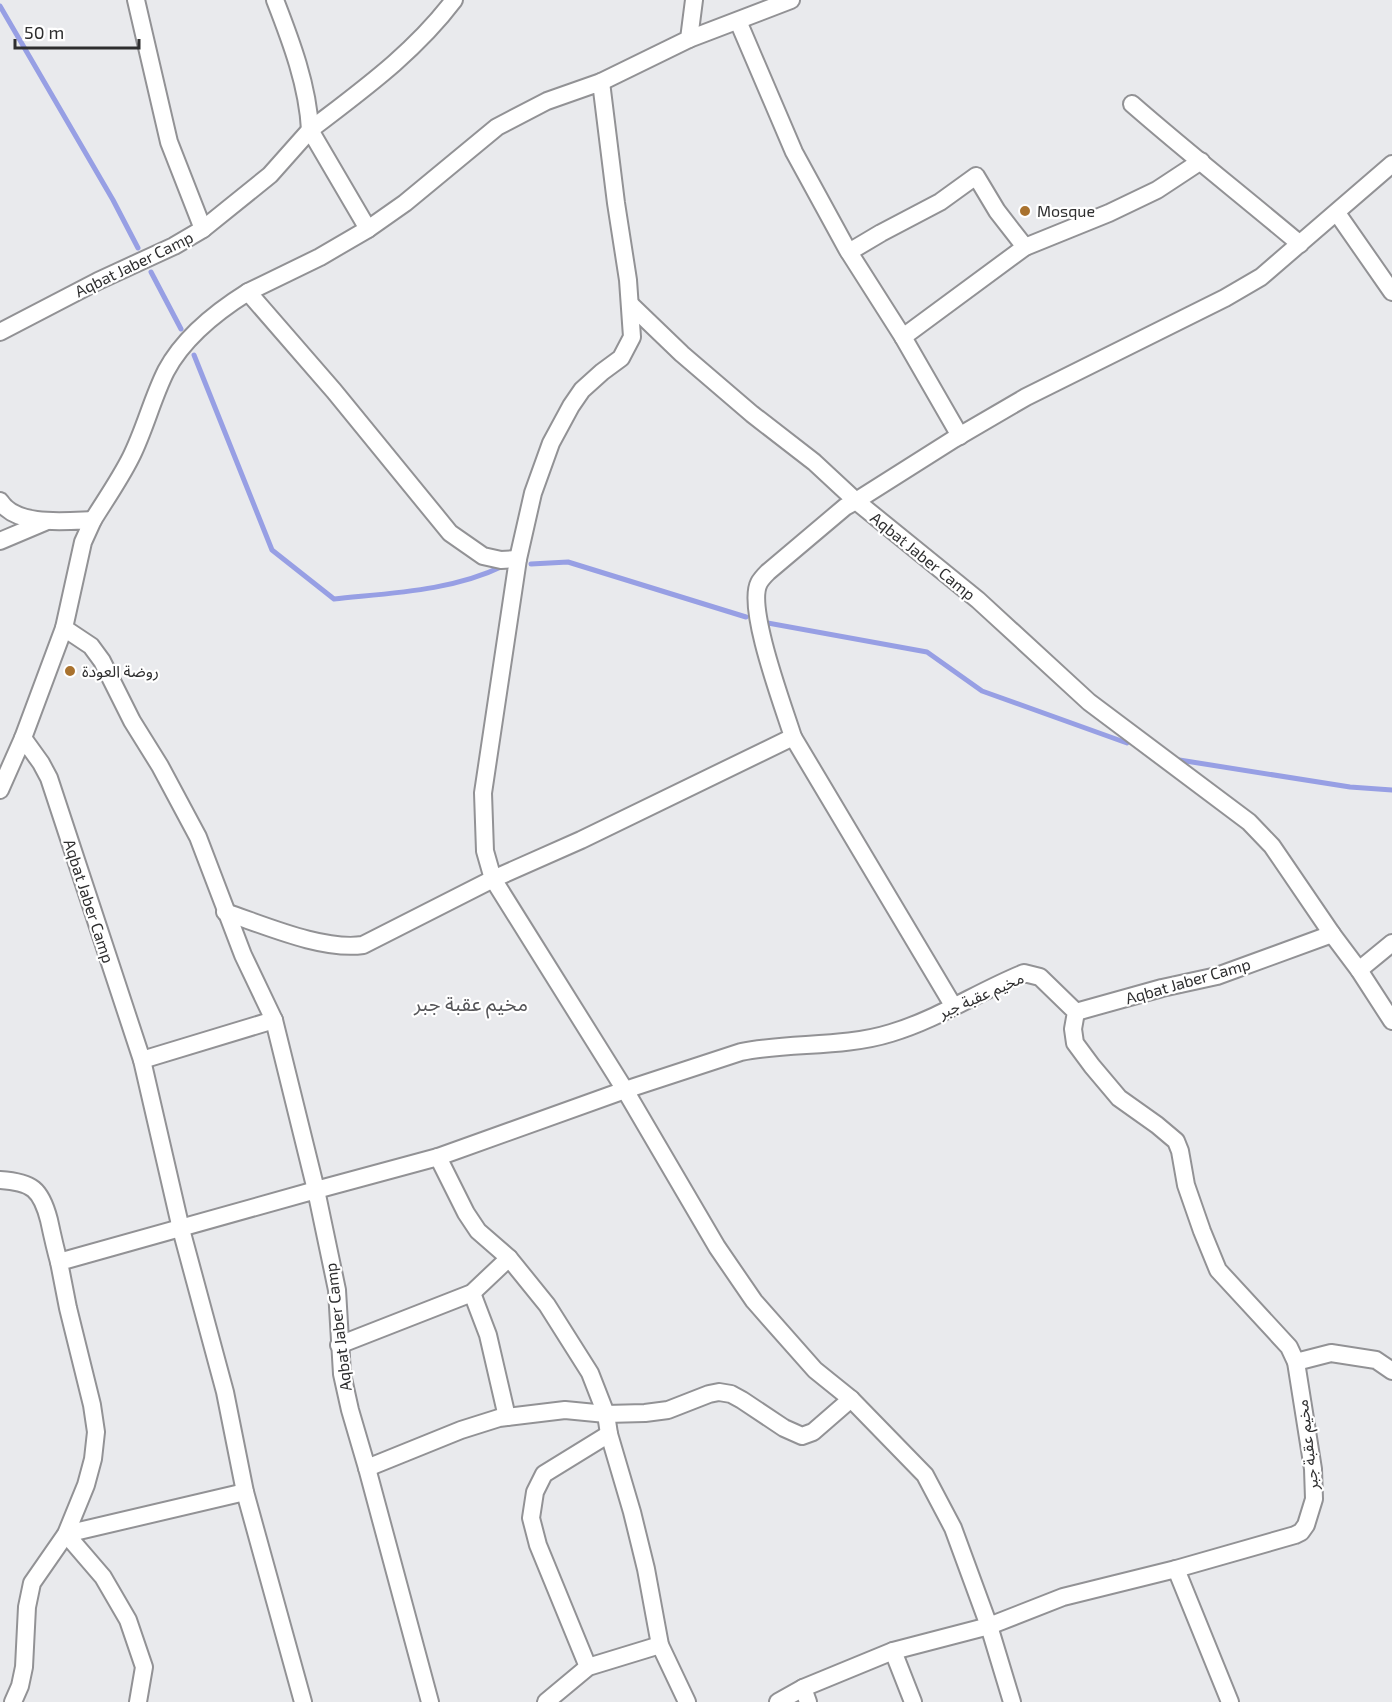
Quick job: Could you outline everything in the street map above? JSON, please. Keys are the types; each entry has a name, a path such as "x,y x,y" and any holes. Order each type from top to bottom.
{"street":[{"path":"135,0 169,142 203,230"},
{"path":"275,0 299,71 309,110 310,130 368,229"},
{"name":"Aqbat Jaber Camp","path":"0,332 203,230 270,175 310,130 395,64 440,18 454,0"},
{"path":"689,39 693,0"},
{"path":"0,790 23,738 64,628 83,542 93,520 130,458 160,385 177,354 204,324 219,310 248,292 320,257 368,229 405,203 497,126 547,101 601,82 689,39 791,0"},
{"path":"738,21 794,152 849,252 903,336 960,436"},
{"path":"601,82 630,304 632,337 621,358 582,390 571,406 550,443 533,493 518,559 483,793 485,851 493,879 626,1090 695,1210 743,1285 815,1370 851,1400 913,1460 934,1489 953,1528 989,1626 1012,1702"},
{"path":"1132,104 1300,244"},
{"path":"903,336 1025,247 1109,213 1157,190 1201,161"},
{"path":"630,304 752,414 814,462 856,501 1026,397 1225,298 1261,277 1392,164"},
{"path":"849,252 940,202 976,176 997,211 1025,247"},
{"path":"1337,213 1392,292"},
{"path":"248,292 334,391 450,534 483,556 501,560 518,559"},
{"path":"629,346 641,340 671,343"},
{"path":"0,501 5,509 17,515 45,522 93,520"},
{"name":"Aqbat Jaber Camp","path":"794,737 762,642 756,595 759,583 768,572 836,514 856,501 978,600 1089,702 1249,822 1272,846 1392,1021"},
{"path":"0,541 45,522"},
{"name":"Aqbat Jaber Camp","path":"64,628 91,646 102,661 132,721 160,766 198,837 225,912 274,1020 316,1190 337,1290 342,1374 350,1410 368,1468 430,1702"},
{"path":"225,912 328,944 363,945 493,879 581,840 794,737 954,1008"},
{"name":"Aqbat Jaber Camp","path":"23,738 42,763 49,778 142,1060 181,1229 225,1392 245,1492 303,1702"},
{"name":"Aqbat Jaber Camp","path":"1076,1012 1162,988 1217,976 1332,934"},
{"path":"1359,970 1392,943"},
{"name":"مخيم عقبة جبر","path":"316,1190 438,1157 741,1052 759,1048 859,1040 890,1034 954,1008 1024,973 1040,977 1076,1012 1073,1029 1075,1043 1119,1098 1176,1141 1180,1151 1181,1167 1218,1270 1289,1347 1296,1362 1313,1469 1314,1499 1306,1525 1301,1532 1284,1540 1063,1597 989,1626"},
{"path":"142,1060 274,1020"},
{"path":"438,1157 478,1232 509,1258 547,1305 590,1373 606,1414 609,1434 632,1512 646,1569 660,1645 687,1702"},
{"path":"0,1180 18,1181 38,1192 44,1202 92,1405 96,1432 93,1459 86,1485 66,1534 32,1583 27,1607 21,1686 13,1702"},
{"path":"59,1262 316,1190"},
{"path":"339,1345 472,1293 509,1258"},
{"path":"472,1293 488,1335 507,1417"},
{"path":"1296,1362 1331,1353 1376,1360 1392,1371"},
{"path":"368,1468 475,1424 507,1417 565,1410 606,1414 645,1413 668,1410 719,1392 731,1394 784,1428 802,1436 813,1432 851,1400"},
{"path":"588,1667 538,1545 531,1518 535,1492 544,1474 609,1434"},
{"path":"66,1534 245,1492"},
{"path":"66,1534 103,1577 128,1620 144,1667 138,1702"},
{"path":"1176,1569 1230,1702"},
{"path":"778,1702 805,1695 893,1651 989,1626"},
{"path":"546,1702 588,1667 660,1645"},
{"path":"893,1651 913,1702"}],"waterway":[{"path":"0,6 113,200 138,248"},
{"path":"151,272 181,329"},
{"path":"194,355 272,550 334,599 399,593 442,586 503,566"},
{"path":"531,564 568,562 746,617"},
{"path":"762,622 927,652 982,691 1127,743"},
{"path":"1173,759 1350,787 1392,790"}],"place":[{"name":"Mosque","path":"1025,211"},
{"name":"روضة العودة","path":"70,671"}],"district":[{"name":"مخيم عقبة جبر","path":"471,1004"}]}
